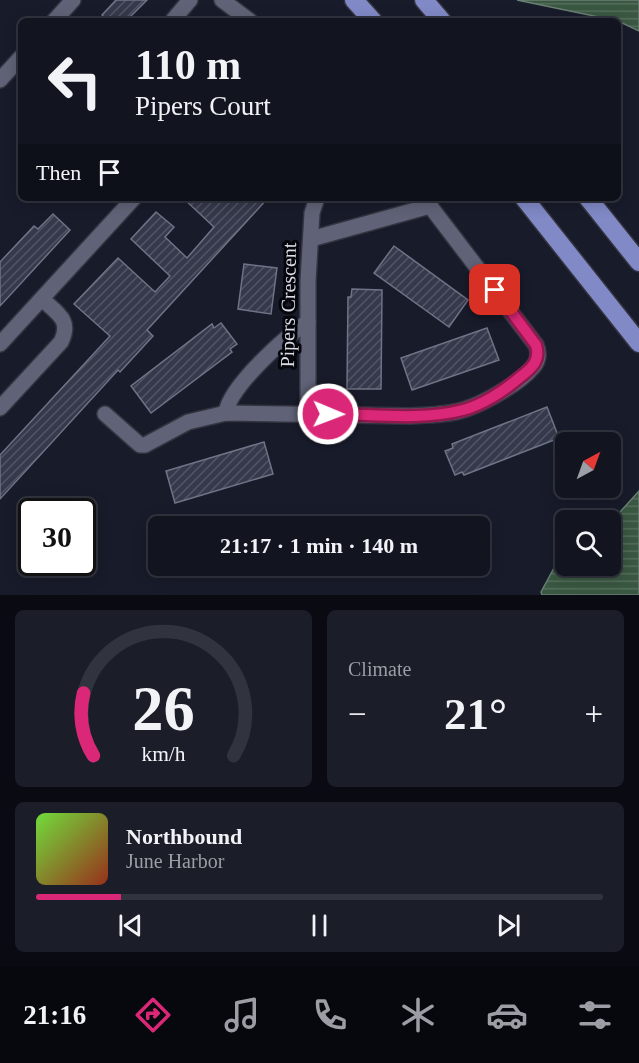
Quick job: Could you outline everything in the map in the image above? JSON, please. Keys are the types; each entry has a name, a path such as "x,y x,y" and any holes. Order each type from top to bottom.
{"highway":[{"path":"354,0 371,18"},
{"path":"423,0 439,18"},
{"path":"526,201 639,343"},
{"path":"590,201 639,262"}],"street":[{"path":"57,18 73,0"},
{"path":"175,18 190,0"},
{"path":"222,0 246,18"},
{"path":"0,80 18,60"},
{"path":"0,344 131,201"},
{"name":"Pipers Crescent","path":"308,414 311,239 312,213 316,201"},
{"path":"105,414 140,445 145,446 188,422 226,413 410,416 464,410 487,400 514,383 533,367 537,360 536,345 427,202 311,239"},
{"path":"0,408 61,342 67,331 60,315 42,299"},
{"path":"226,413 231,396 284,339 308,322"}],"shaded area":[{"path":"517,0 639,0 639,31 621,22 621,18 604,18"},
{"path":"639,491 639,595 542,595 541,592 555,567 555,576 621,576 621,511"}],"building":[{"path":"116,0 147,0 129,18 106,18 102,15"},
{"path":"186,201 265,201 147,330 153,336 120,372 118,370 0,499 0,455 110,336 74,304 118,258 155,292 170,276 131,239 156,212 174,227 165,237 187,258 214,227"},
{"path":"53,214 70,230 0,306 0,262 34,226 38,229"},
{"path":"394,246 468,300 449,327 374,273"},
{"path":"244,264 277,268 271,314 238,309"},
{"path":"352,289 382,290 381,389 347,389 348,297 351,297"},
{"path":"221,323 237,344 230,349 232,352 151,413 131,386 212,324 214,328"},
{"path":"487,328 499,360 412,390 401,358"},
{"path":"547,407 557,432 555,440 464,475 462,472 455,475 445,451 453,448 452,444"},
{"path":"264,442 273,474 175,503 166,471"}],"route":[{"path":"328,414 434,415 464,410 487,400 514,383 533,367 538,351 536,345 495,290"}]}
